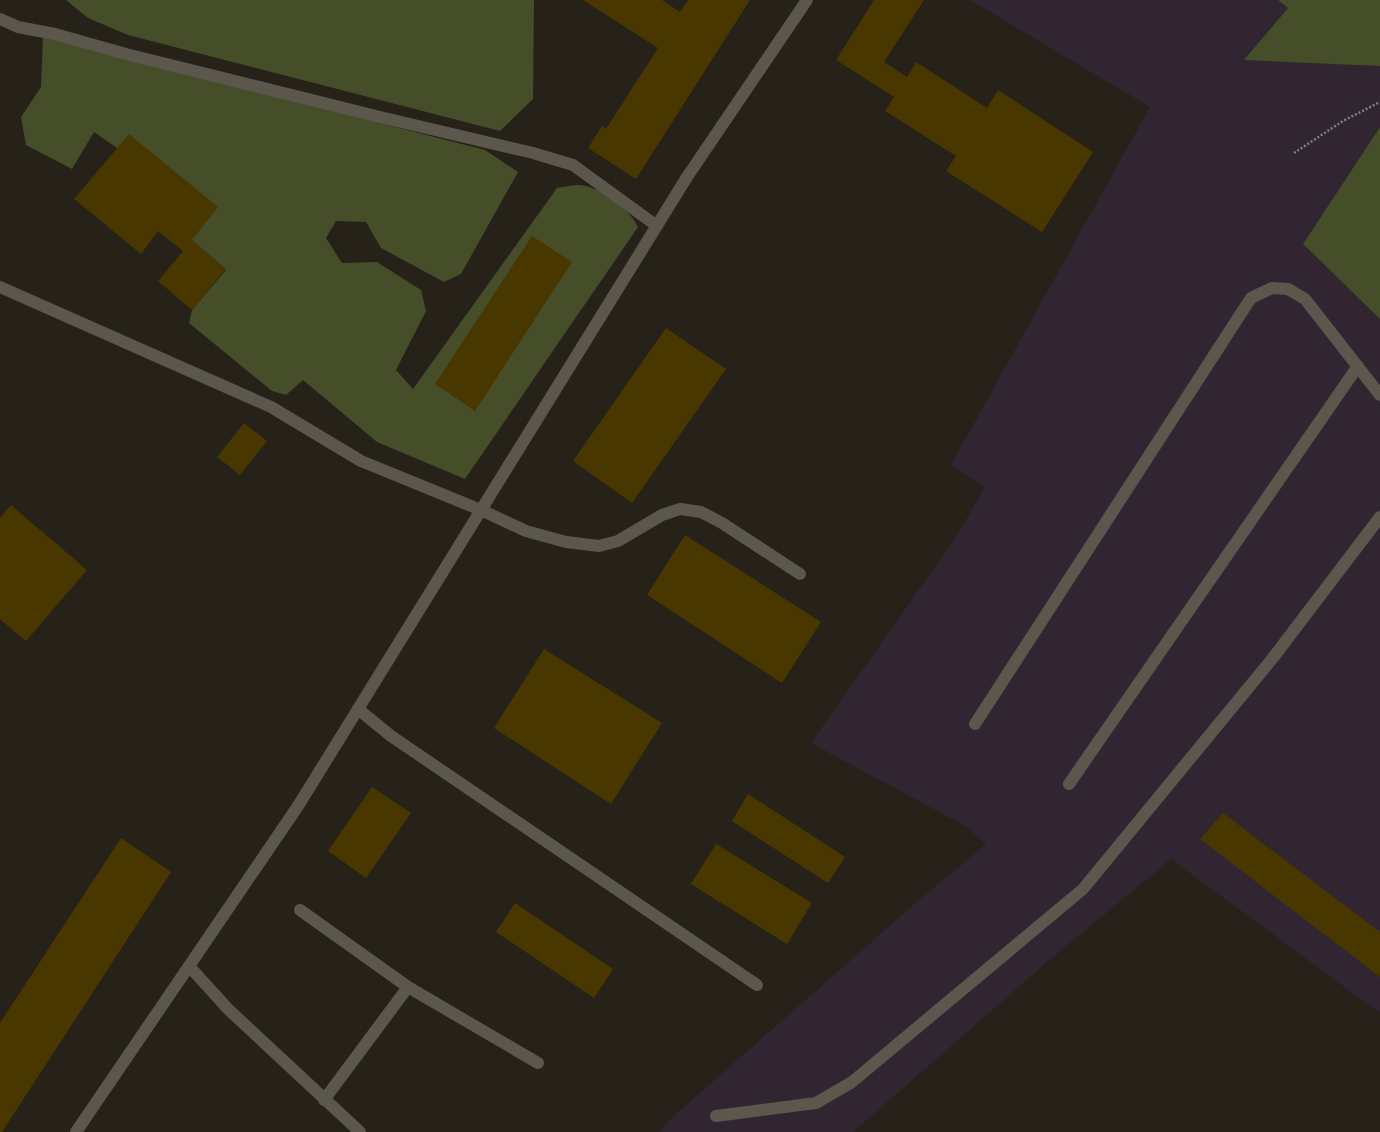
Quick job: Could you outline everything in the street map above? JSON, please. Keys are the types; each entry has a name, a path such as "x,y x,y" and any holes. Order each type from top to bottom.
{"lane":[{"path":"76,1132 298,806 687,177 807,0"},
{"path":"0,19 18,27 55,34 126,54 533,153 574,165 657,226"},
{"path":"0,287 271,408 361,461 481,510 526,531 566,542 599,546 618,541 662,515 680,509 701,512 722,523 800,574"},
{"path":"975,724 1250,298 1272,288 1288,289 1305,299 1380,395"},
{"path":"1069,784 1358,366"},
{"path":"716,1116 816,1103 852,1082 1083,889 1272,659 1380,517"},
{"path":"358,710 391,736 757,985"},
{"path":"300,910 408,987 538,1063"},
{"path":"189,966 228,1009 360,1132"},
{"path":"324,1100 408,987"}],"path":[{"path":"1294,153 1343,121 1380,102"}],"shaded area":[{"path":"970,0 1278,0 1288,8 1245,60 1380,66 1380,127 1303,244 1380,319 1380,1013 1171,859 1046,963 853,1132 658,1132 676,1114 927,893 986,845 969,828 811,743 956,537 985,487 951,465 1150,107"}],"green space":[{"path":"66,0 534,0 533,99 500,131 128,35 88,18"},
{"path":"1278,0 1380,0 1380,66 1244,60 1288,8"},
{"path":"43,36 485,150 518,172 461,274 444,282 381,248 366,222 336,221 326,238 342,263 377,262 421,290 426,311 396,370 413,389 557,188 579,185 605,194 628,212 638,227 465,479 377,442 303,380 286,395 272,391 189,323 192,310 226,270 192,240 117,148 94,132 72,169 26,145 21,117 41,87"},
{"path":"1380,127 1380,319 1303,244"}],"building":[{"path":"583,0 662,0 680,12 688,0 750,0 636,179 588,148 602,126 606,129 658,48"},
{"path":"874,0 924,0 884,62 907,77 916,62 987,108 998,90 1093,152 1042,232 946,171 956,156 885,111 894,97 836,60"},
{"path":"129,134 218,207 192,240 226,269 192,310 158,281 183,251 158,231 141,254 74,199"},
{"path":"532,236 572,262 475,411 435,384"},
{"path":"666,328 726,369 632,503 573,461"},
{"path":"244,423 267,441 240,475 217,457"},
{"path":"11,505 87,570 26,641 0,619 0,518"},
{"path":"685,535 821,622 782,683 647,595"},
{"path":"544,649 662,723 611,804 494,728"},
{"path":"372,787 411,813 366,878 328,851"},
{"path":"748,794 845,857 828,883 732,821"},
{"path":"1223,813 1380,932 1380,977 1200,839"},
{"path":"121,838 171,872 2,1132 0,1132 0,1023"},
{"path":"716,844 812,903 787,944 691,884"},
{"path":"515,903 613,969 594,998 496,932"}]}
